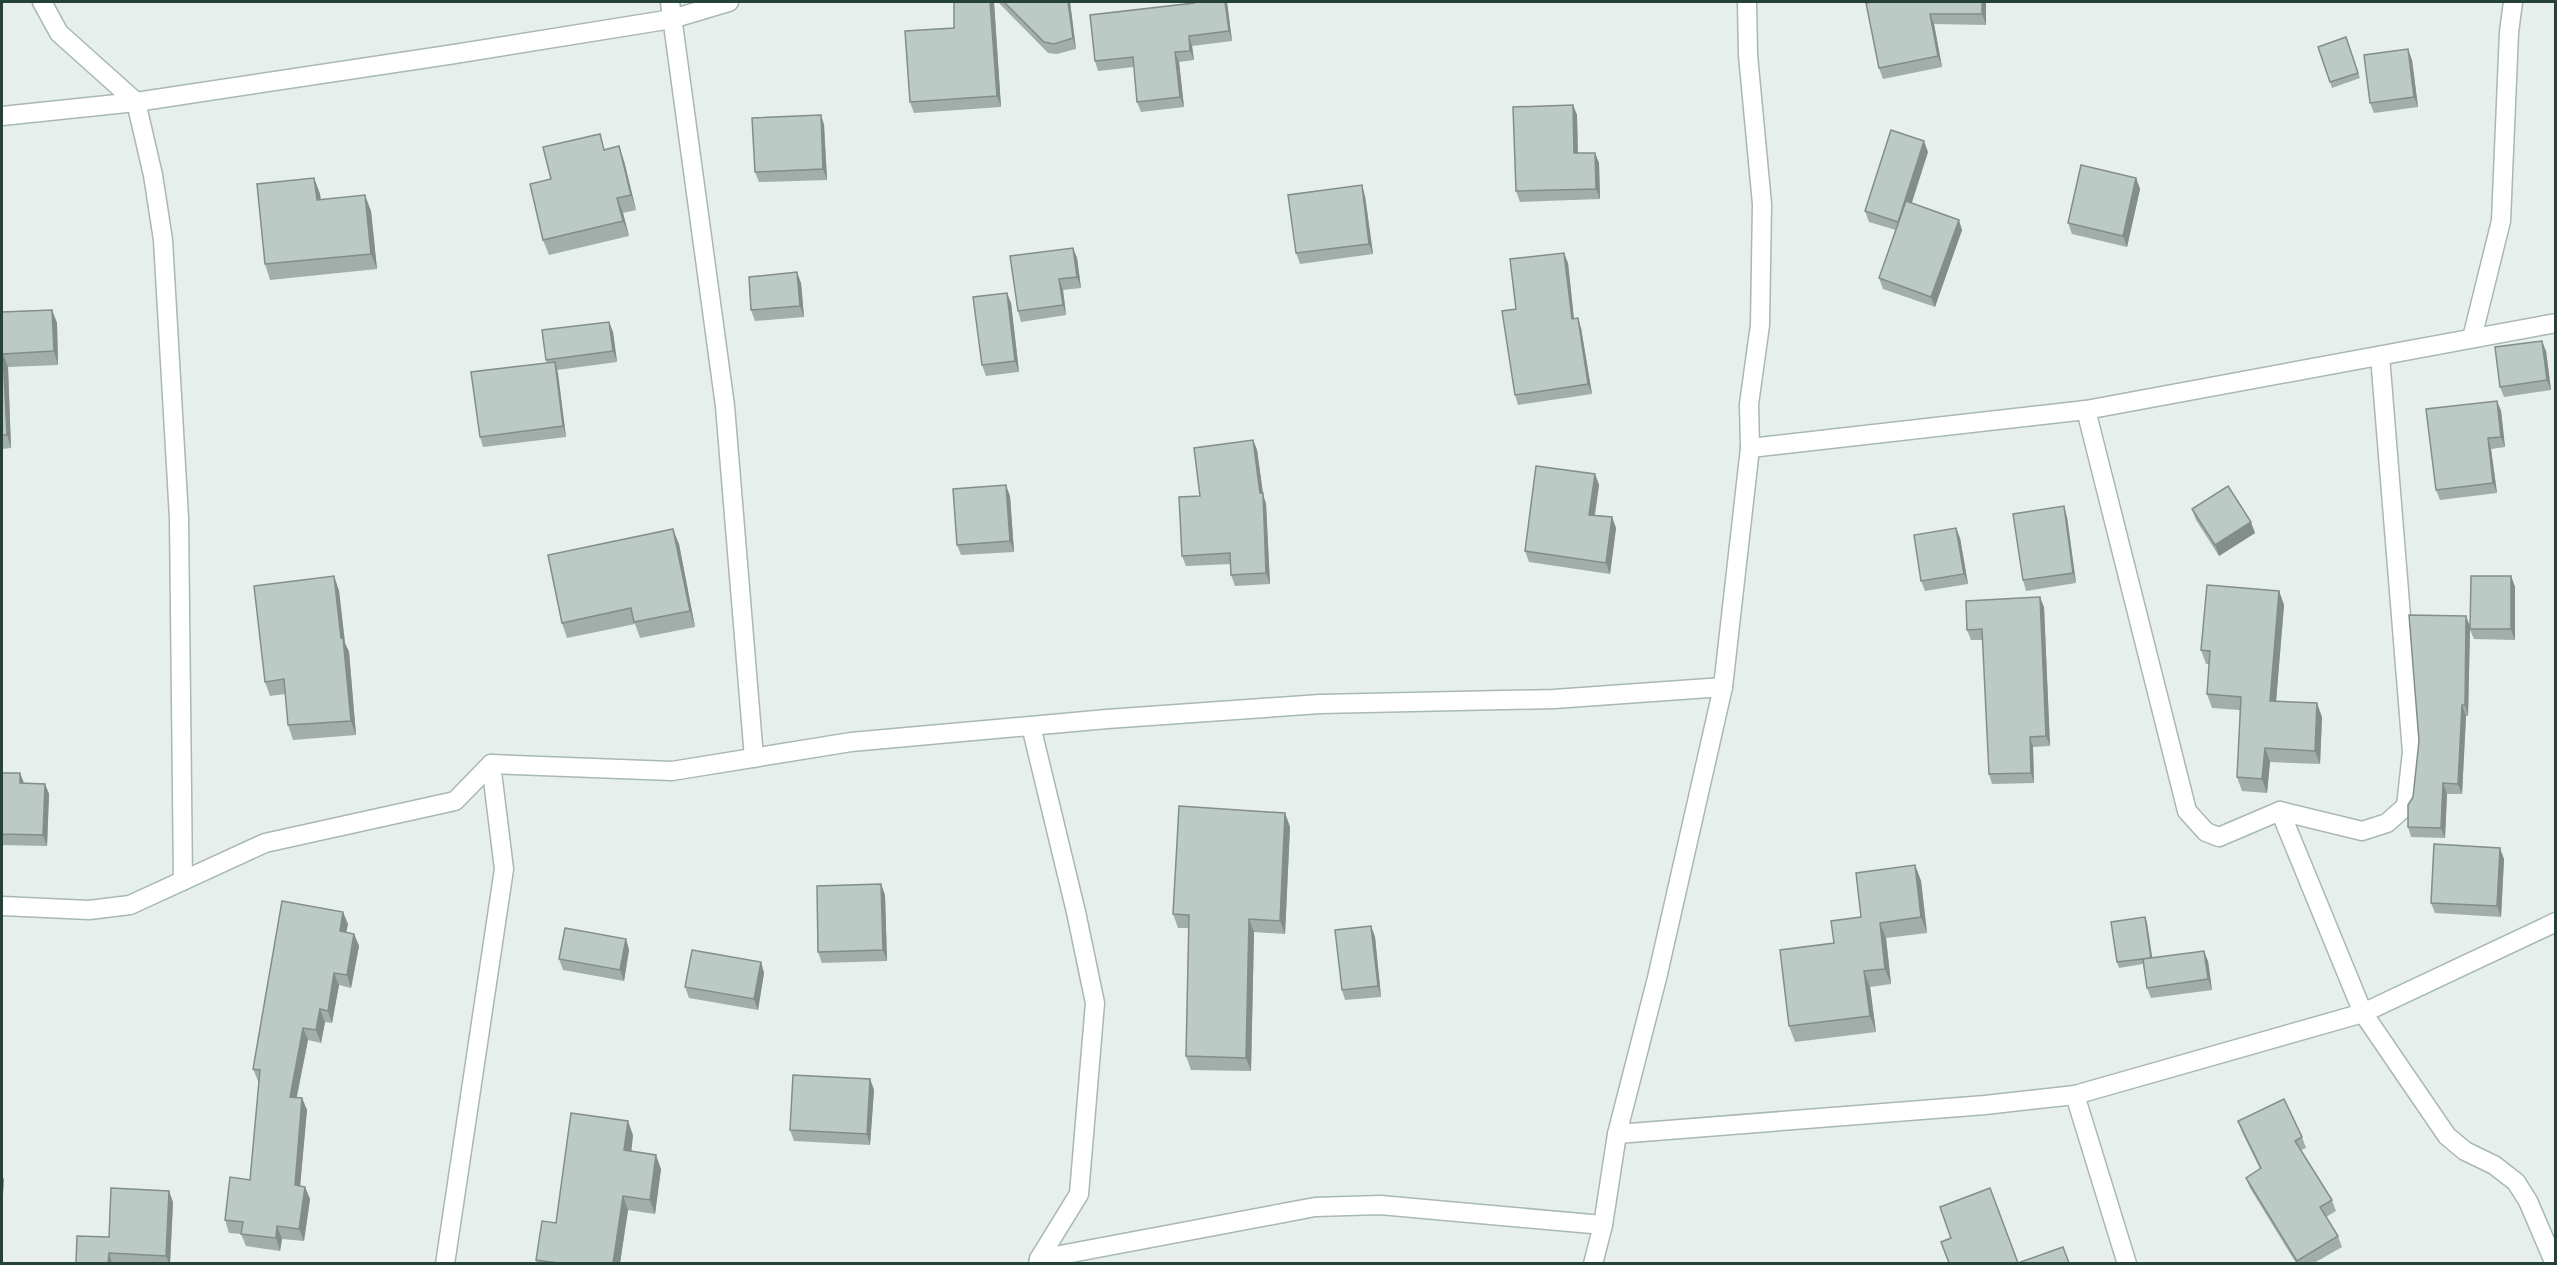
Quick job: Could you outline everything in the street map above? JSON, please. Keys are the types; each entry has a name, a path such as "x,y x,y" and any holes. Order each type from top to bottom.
{"street":[{"path":"42,2 59,33 136,102 153,175 163,240 179,518 183,881"},
{"path":"2,116 136,102 729,2"},
{"path":"1593,1263 1603,1224 1617,1134 1657,978 1723,687 1750,448 1749,404 1760,325 1762,204 1748,55 1747,2"},
{"path":"2472,338 2501,221 2513,2"},
{"path":"671,10 725,406 753,758"},
{"path":"1750,448 2086,410 2556,323"},
{"path":"2086,410 2187,811 2206,832 2219,837 2280,811 2362,831 2387,822 2406,806 2412,752 2380,356"},
{"path":"2,906 89,910 130,905 265,843 454,801 491,764 672,771 851,742 1031,726 1320,704 1554,699 1723,687"},
{"path":"1031,726 1076,912 1095,1003 1079,1194 1039,1261"},
{"path":"445,1263 504,869 491,764"},
{"path":"2280,811 2363,1012 2446,1136 2465,1152 2494,1165 2516,1182 2528,1201 2555,1263"},
{"path":"1617,1134 1985,1105 2075,1095 2363,1012 2556,922"},
{"path":"2075,1095 2127,1263"},
{"path":"1039,1261 1315,1207 1380,1205 1603,1224"}],"building":[{"path":"954,2 990,2 997,96 910,102 905,31 954,28"},
{"path":"1004,2 1068,2 1073,38 1054,44 1044,42"},
{"path":"1194,2 1225,2 1229,31 1189,36 1190,51 1175,52 1180,97 1137,102 1133,57 1095,61 1090,15"},
{"path":"1982,2 1982,14 1930,14 1938,56 1879,68 1866,3"},
{"path":"2346,37 2358,73 2330,82 2318,47"},
{"path":"2408,49 2414,97 2370,103 2364,55"},
{"path":"1573,105 1574,153 1595,153 1596,189 1516,191 1513,107"},
{"path":"821,115 823,169 755,172 752,118"},
{"path":"1891,130 1924,141 1898,222 1865,211"},
{"path":"600,134 604,150 619,146 631,195 617,198 623,221 543,240 530,184 551,179 543,147"},
{"path":"2081,165 2136,178 2123,236 2068,223"},
{"path":"314,178 317,200 365,195 371,254 265,264 257,184"},
{"path":"1362,185 1369,244 1296,253 1288,195"},
{"path":"1906,201 1959,220 1931,297 1879,278"},
{"path":"1073,248 1077,277 1059,279 1063,305 1018,311 1010,256"},
{"path":"1564,253 1572,319 1578,318 1588,384 1515,395 1502,311 1516,309 1510,259"},
{"path":"797,272 800,306 751,310 749,277"},
{"path":"1007,293 1015,361 982,365 973,297"},
{"path":"52,310 54,351 3,354 7,435 2,435 2,312"},
{"path":"609,322 613,351 546,360 542,330"},
{"path":"2542,341 2547,380 2500,387 2495,347"},
{"path":"555,362 563,426 480,437 471,372"},
{"path":"2497,401 2501,437 2488,438 2493,483 2436,490 2426,409"},
{"path":"1253,440 1260,493 1263,493 1266,573 1231,575 1230,553 1182,556 1179,497 1200,496 1194,448"},
{"path":"1536,466 1595,474 1589,515 1612,517 1606,563 1525,551"},
{"path":"1006,485 1010,541 957,545 953,489"},
{"path":"2228,486 2251,522 2215,545 2192,509"},
{"path":"2064,506 2073,573 2023,580 2013,514"},
{"path":"1956,528 1964,574 1921,581 1914,535"},
{"path":"673,529 690,611 634,622 631,608 562,623 548,555"},
{"path":"334,576 351,721 288,725 284,679 265,682 254,586"},
{"path":"2471,576 2511,576 2511,629 2470,629"},
{"path":"2207,585 2279,591 2270,701 2317,703 2315,751 2265,748 2262,779 2237,777 2241,697 2207,694 2210,651 2201,650"},
{"path":"2040,597 2046,736 2030,737 2031,773 1989,774 1982,629 1967,630 1966,601"},
{"path":"2409,615 2466,616 2465,705 2462,705 2458,784 2443,783 2441,828 2408,827 2408,805 2413,797 2419,741"},
{"path":"2,773 20,773 20,783 45,784 43,835 2,834"},
{"path":"1179,806 1285,813 1280,921 1249,919 1246,1058 1186,1056 1189,915 1173,914"},
{"path":"2434,844 2500,848 2497,906 2431,903"},
{"path":"1915,865 1921,917 1880,923 1885,969 1864,971 1870,1016 1789,1026 1780,950 1834,943 1831,921 1861,917 1856,873"},
{"path":"881,884 883,950 818,952 817,886"},
{"path":"282,901 343,912 340,931 354,934 347,975 334,973 328,1011 320,1009 316,1030 303,1028 290,1097 302,1098 295,1185 305,1187 299,1229 277,1226 276,1238 241,1234 243,1222 225,1220 230,1177 250,1180 260,1070 253,1069"},
{"path":"2145,917 2151,958 2117,962 2111,922"},
{"path":"1371,926 1378,986 1342,990 1335,930"},
{"path":"565,928 626,939 620,970 559,959"},
{"path":"692,950 761,962 754,999 685,987"},
{"path":"2204,951 2208,979 2147,988 2143,959"},
{"path":"793,1075 870,1079 867,1134 790,1130"},
{"path":"2284,1099 2302,1137 2295,1141 2332,1200 2320,1207 2338,1236 2297,1261 2246,1178 2261,1168 2238,1121"},
{"path":"571,1113 628,1121 624,1150 656,1155 650,1200 623,1196 613,1263 558,1263 536,1260 542,1221 556,1223"},
{"path":"111,1188 169,1191 166,1256 109,1253 108,1263 76,1263 77,1236 109,1237"},
{"path":"1990,1188 2018,1263 1949,1263 1941,1242 1951,1238 1940,1207"},
{"path":"2063,1247 2069,1263 2018,1263"}]}
